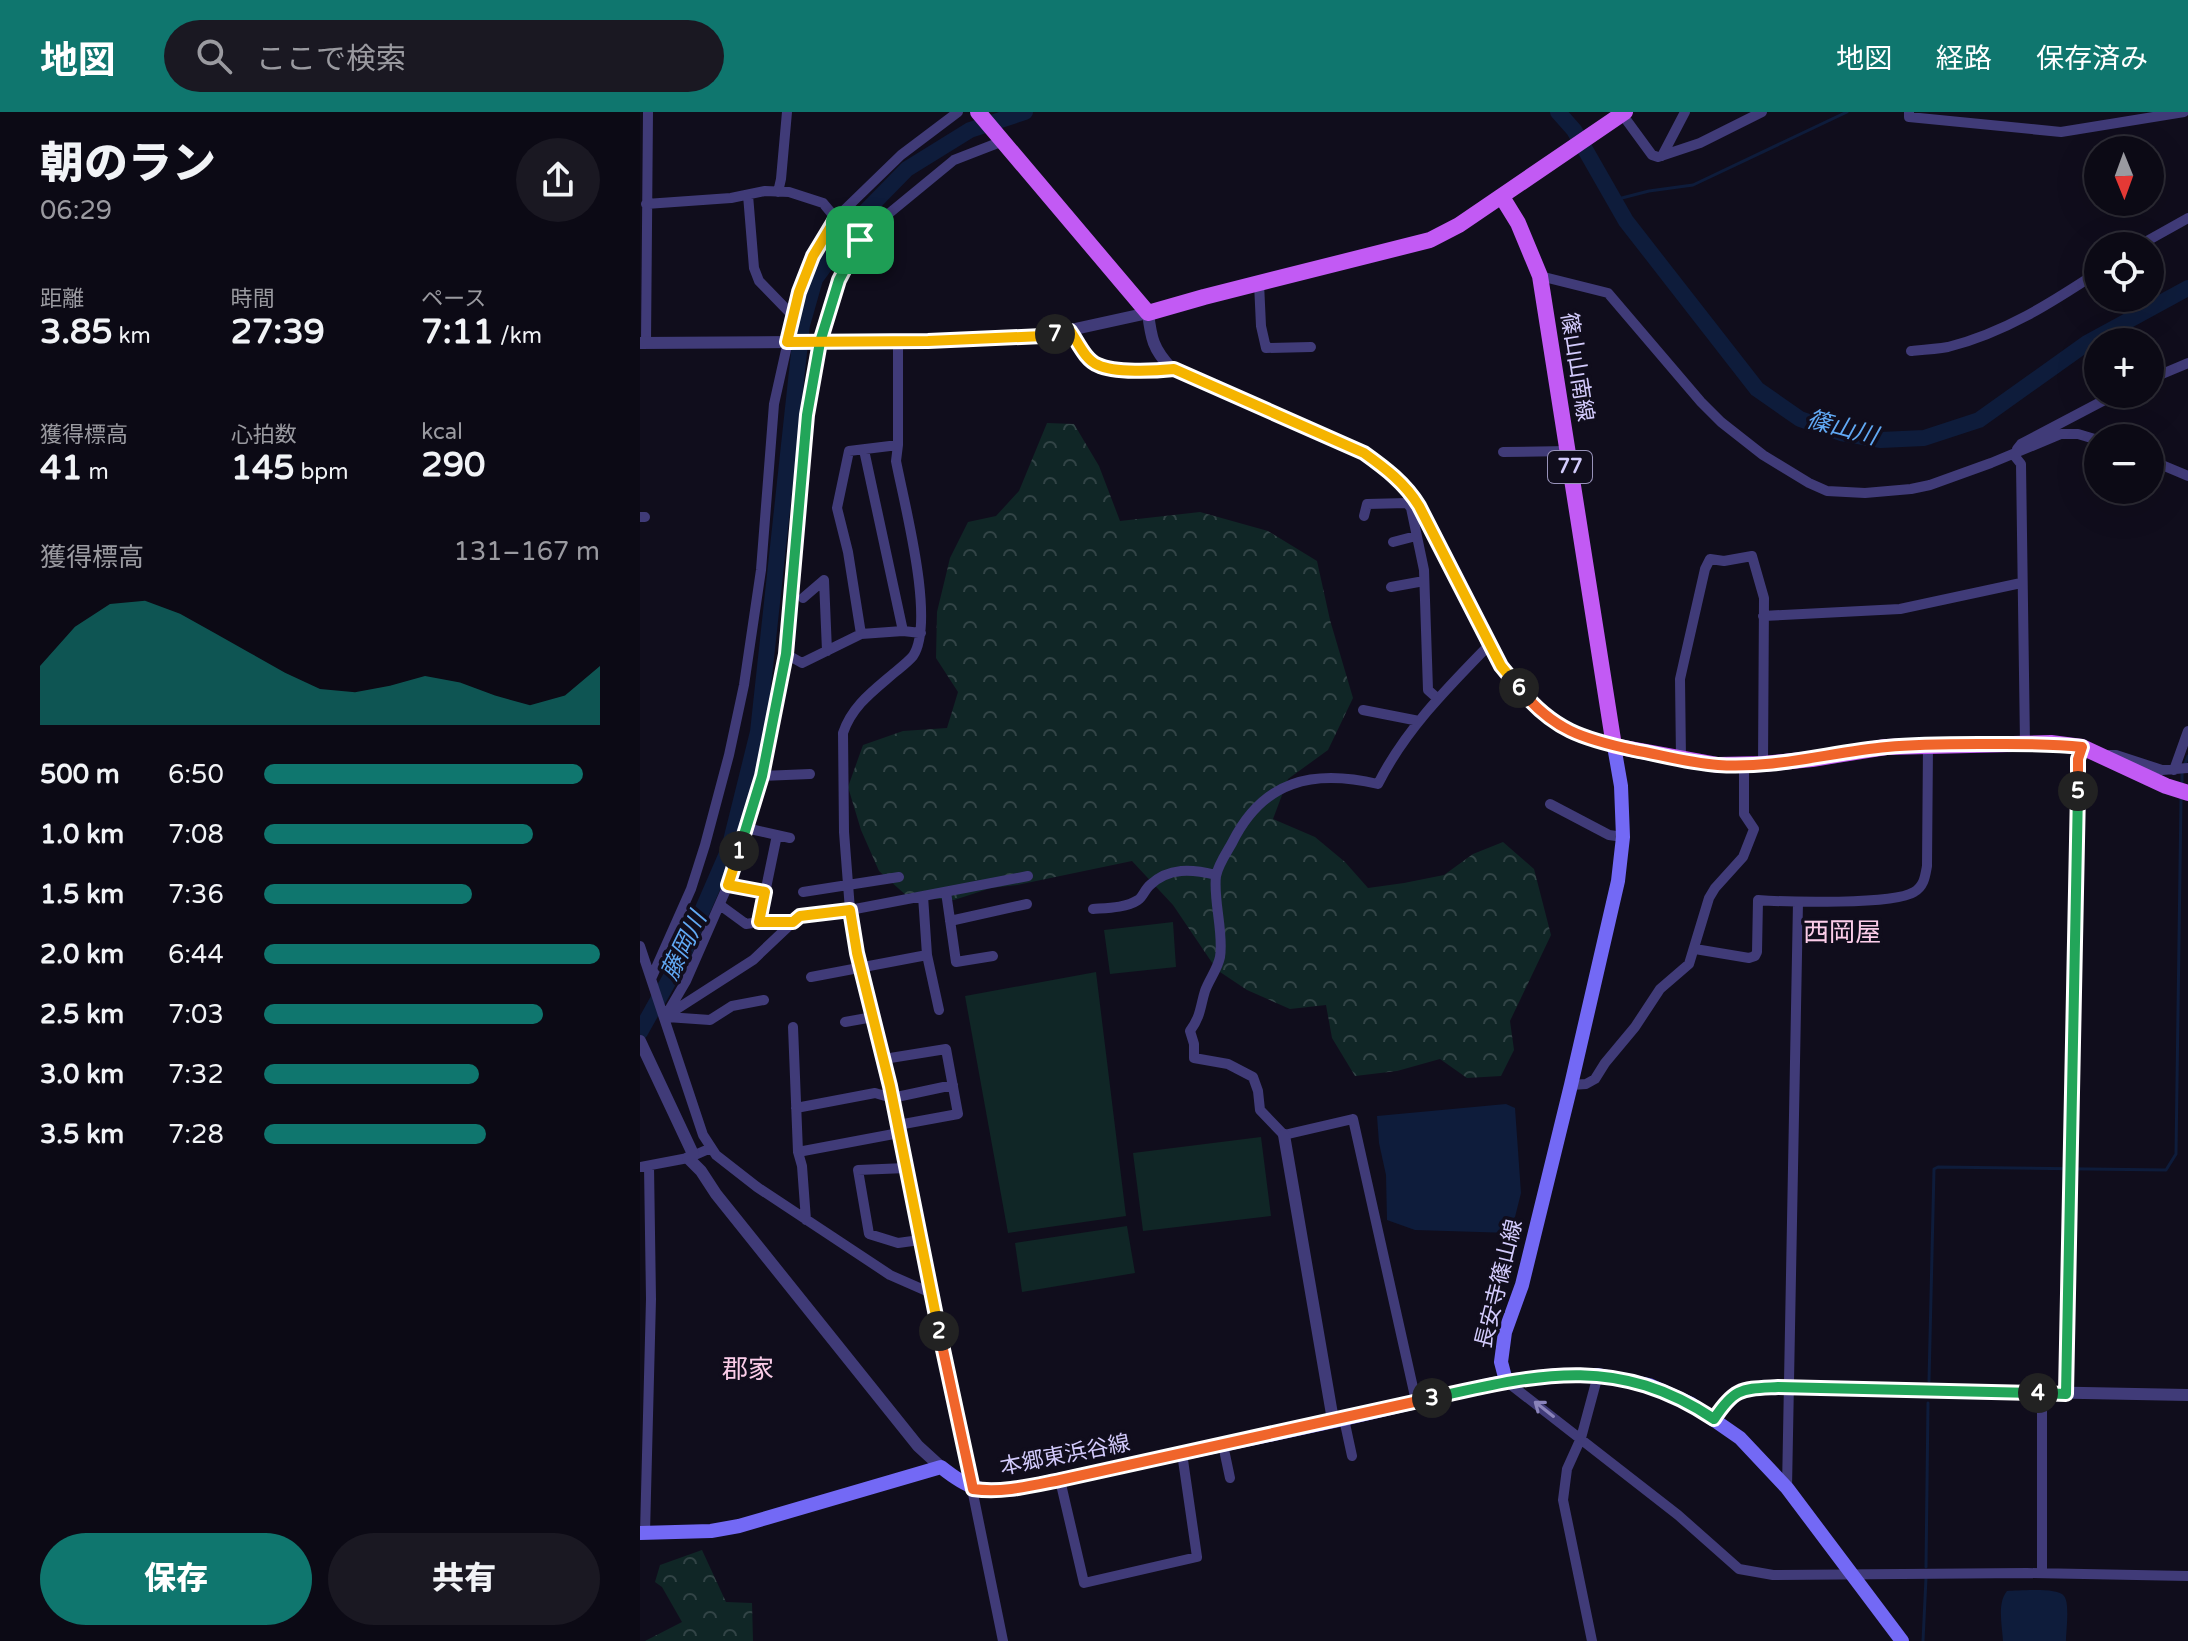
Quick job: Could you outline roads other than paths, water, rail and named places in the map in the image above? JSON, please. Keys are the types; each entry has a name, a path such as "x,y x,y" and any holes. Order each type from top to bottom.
{"main road":[{"path":"978,112 1148,313 1430,240 1502,197 1622,114"},
{"name":"篠山山南線","path":"1502,197 1518,223 1540,276 1614,746"},
{"path":"1614,746 1718,765 1744,765 1812,759 1886,747 2051,743 2082,747 2180,790"},
{"name":"長安寺篠山線","path":"1614,746 1621,786 1623,837 1618,881 1522,1285 1505,1332 1501,1362 1506,1381 1559,1375 1598,1375 1649,1385 1691,1404 1714,1419 1740,1438 1787,1488 1902,1641"},
{"name":"本郷東浜谷線","path":"941,1467 973,1489 1016,1489 1506,1381"},
{"path":"642,1533 711,1531 739,1526 941,1467"}],"street":[{"path":"648,112 643,343 898,341 1043,336 1148,313 1152,341 1160,357 1174,369 1364,453 1389,471 1412,495 1416,536 1424,570 1428,690 1437,698"},
{"path":"778,192 787,112"},
{"path":"652,983 700,860 729,755 744,685 761,570 774,404 799,292 813,256 837,220 901,155 958,112"},
{"path":"1662,156 1685,112"},
{"path":"1622,114 1652,155 1662,156 1700,143 1762,112"},
{"path":"1909,112 1909,117 2061,132 2184,112"},
{"path":"664,1014 686,981 720,905 762,776 786,654 807,415 817,342 839,280 862,241 881,220 954,160 1000,138"},
{"path":"646,204 731,198 765,191 800,195 823,203 837,220 862,241"},
{"path":"748,195 754,268 759,281 793,316"},
{"path":"2163,232 2188,218"},
{"path":"1540,276 1608,293 1721,422 1763,455 1827,491 1865,493 1930,485 2061,434 2084,436"},
{"path":"1911,351 1945,347 1982,337 2044,308 2084,281"},
{"path":"1259,283 1261,326 1266,348 1311,347"},
{"path":"1070,331 1086,356 1097,365 1154,371 1174,369"},
{"path":"898,341 896,461 919,575 921,633 913,656 866,697 848,718 843,733 844,832 850,910 899,1129 1003,1641"},
{"path":"2164,373 2188,363"},
{"path":"2013,454 2021,444 2089,408"},
{"path":"861,634 848,552 837,508 849,451 898,445"},
{"path":"864,450 903,631"},
{"path":"1503,452 1568,451"},
{"path":"2013,454 2021,464 2025,744"},
{"path":"2164,466 2188,476"},
{"path":"1364,516 1367,504 1407,503 1415,507 1501,666 1524,694 1562,728 1614,746"},
{"path":"1393,542 1416,536"},
{"path":"1681,759 1680,679 1700,587 1710,559 1724,561 1752,556 1764,598 1763,764"},
{"path":"803,598 824,580 827,651"},
{"path":"1391,587 1424,581"},
{"path":"1763,616 1900,609 2021,583"},
{"path":"786,654 802,663 861,634 921,633"},
{"path":"1352,1456 1338,1420 1284,1135 1260,1110 1253,1077 1228,1064 1194,1058 1190,1031 1199,1020 1204,994 1220,957 1216,875 1246,818 1288,784 1330,778 1378,784 1390,760 1437,698 1490,644"},
{"path":"1363,710 1419,721"},
{"path":"2103,755 2116,755 2162,770 2180,769 2188,731"},
{"path":"1695,949 1749,958 1755,956 1758,900 1878,900 1916,892 1925,881 1927,866 1928,745"},
{"path":"2066,1394 2078,759 2082,747"},
{"path":"1571,1085 1586,1084 1595,1079 1660,989 1689,964 1709,898 1743,857 1754,829 1744,814 1744,765"},
{"path":"762,776 810,774"},
{"path":"1550,804 1609,835 1623,837"},
{"path":"746,828 790,838"},
{"path":"759,922 777,835"},
{"path":"1093,909 1138,900 1150,885 1174,870 1216,875"},
{"path":"664,1014 753,960 800,916 850,910 1028,876"},
{"path":"803,892 899,877"},
{"path":"728,885 765,892"},
{"path":"946,892 956,962 993,956"},
{"path":"923,896 927,955 939,1010"},
{"path":"1787,1488 1798,902"},
{"path":"950,921 1027,904"},
{"path":"720,905 746,924 793,922"},
{"path":"640,946 703,1135 716,1155 757,1187 890,1275 931,1293"},
{"path":"811,977 927,955"},
{"path":"664,1014 710,1020 732,1006 764,1000"},
{"path":"845,1022 873,1017"},
{"path":"793,1027 798,1152 806,1220"},
{"path":"642,1045 690,1156 716,1194 918,1446 941,1467"},
{"path":"798,1152 958,1114 946,1049 884,1059"},
{"path":"796,1108 875,1093 892,1098 953,1085"},
{"path":"1284,1135 1353,1119 1416,1401"},
{"path":"642,1533 651,1299 645,1166 711,1148"},
{"path":"906,1168 858,1170 869,1234 898,1243 920,1240"},
{"path":"1592,1641 1563,1500 1567,1469 1581,1438 1598,1375"},
{"path":"1506,1381 1699,1533 1739,1569 1773,1575 2042,1573 2188,1576"},
{"path":"1714,1419 1726,1400 1736,1393 1754,1388 2188,1395"},
{"path":"2042,1393 2042,1573"},
{"path":"1223,1445 1230,1478"},
{"path":"1060,1480 1084,1583 1197,1557 1182,1453"}],"water":[{"path":"1506,1104 1515,1108 1521,1193 1511,1233 1415,1230 1387,1220 1386,1175 1377,1116"},
{"path":"2046,1590 2064,1596 2066,1641 2003,1641 2001,1608 2007,1591"}],"waterway":[{"name":"藤岡川","path":"640,1032 682,957 729,849 758,732 802,325 815,279 860,217 907,169 970,130 1025,112"},
{"name":"篠山川","path":"1558,112 1574,130 1626,221 1757,389 1800,419 1841,433 1881,440 1924,438 1979,420 2087,343 2188,288"},
{"path":"1614,200 1693,185 1847,112"},
{"path":"2182,786 2182,772 2188,756"},
{"path":"1929,1381 1934,1169 2166,1170 2176,1154 2181,798"},
{"path":"1926,1567 1928,1403"},
{"path":"1923,1641 1926,1578"}],"district":[{"name":"西岡屋","path":"1842,932"},
{"name":"郡家","path":"748,1369"}]}
